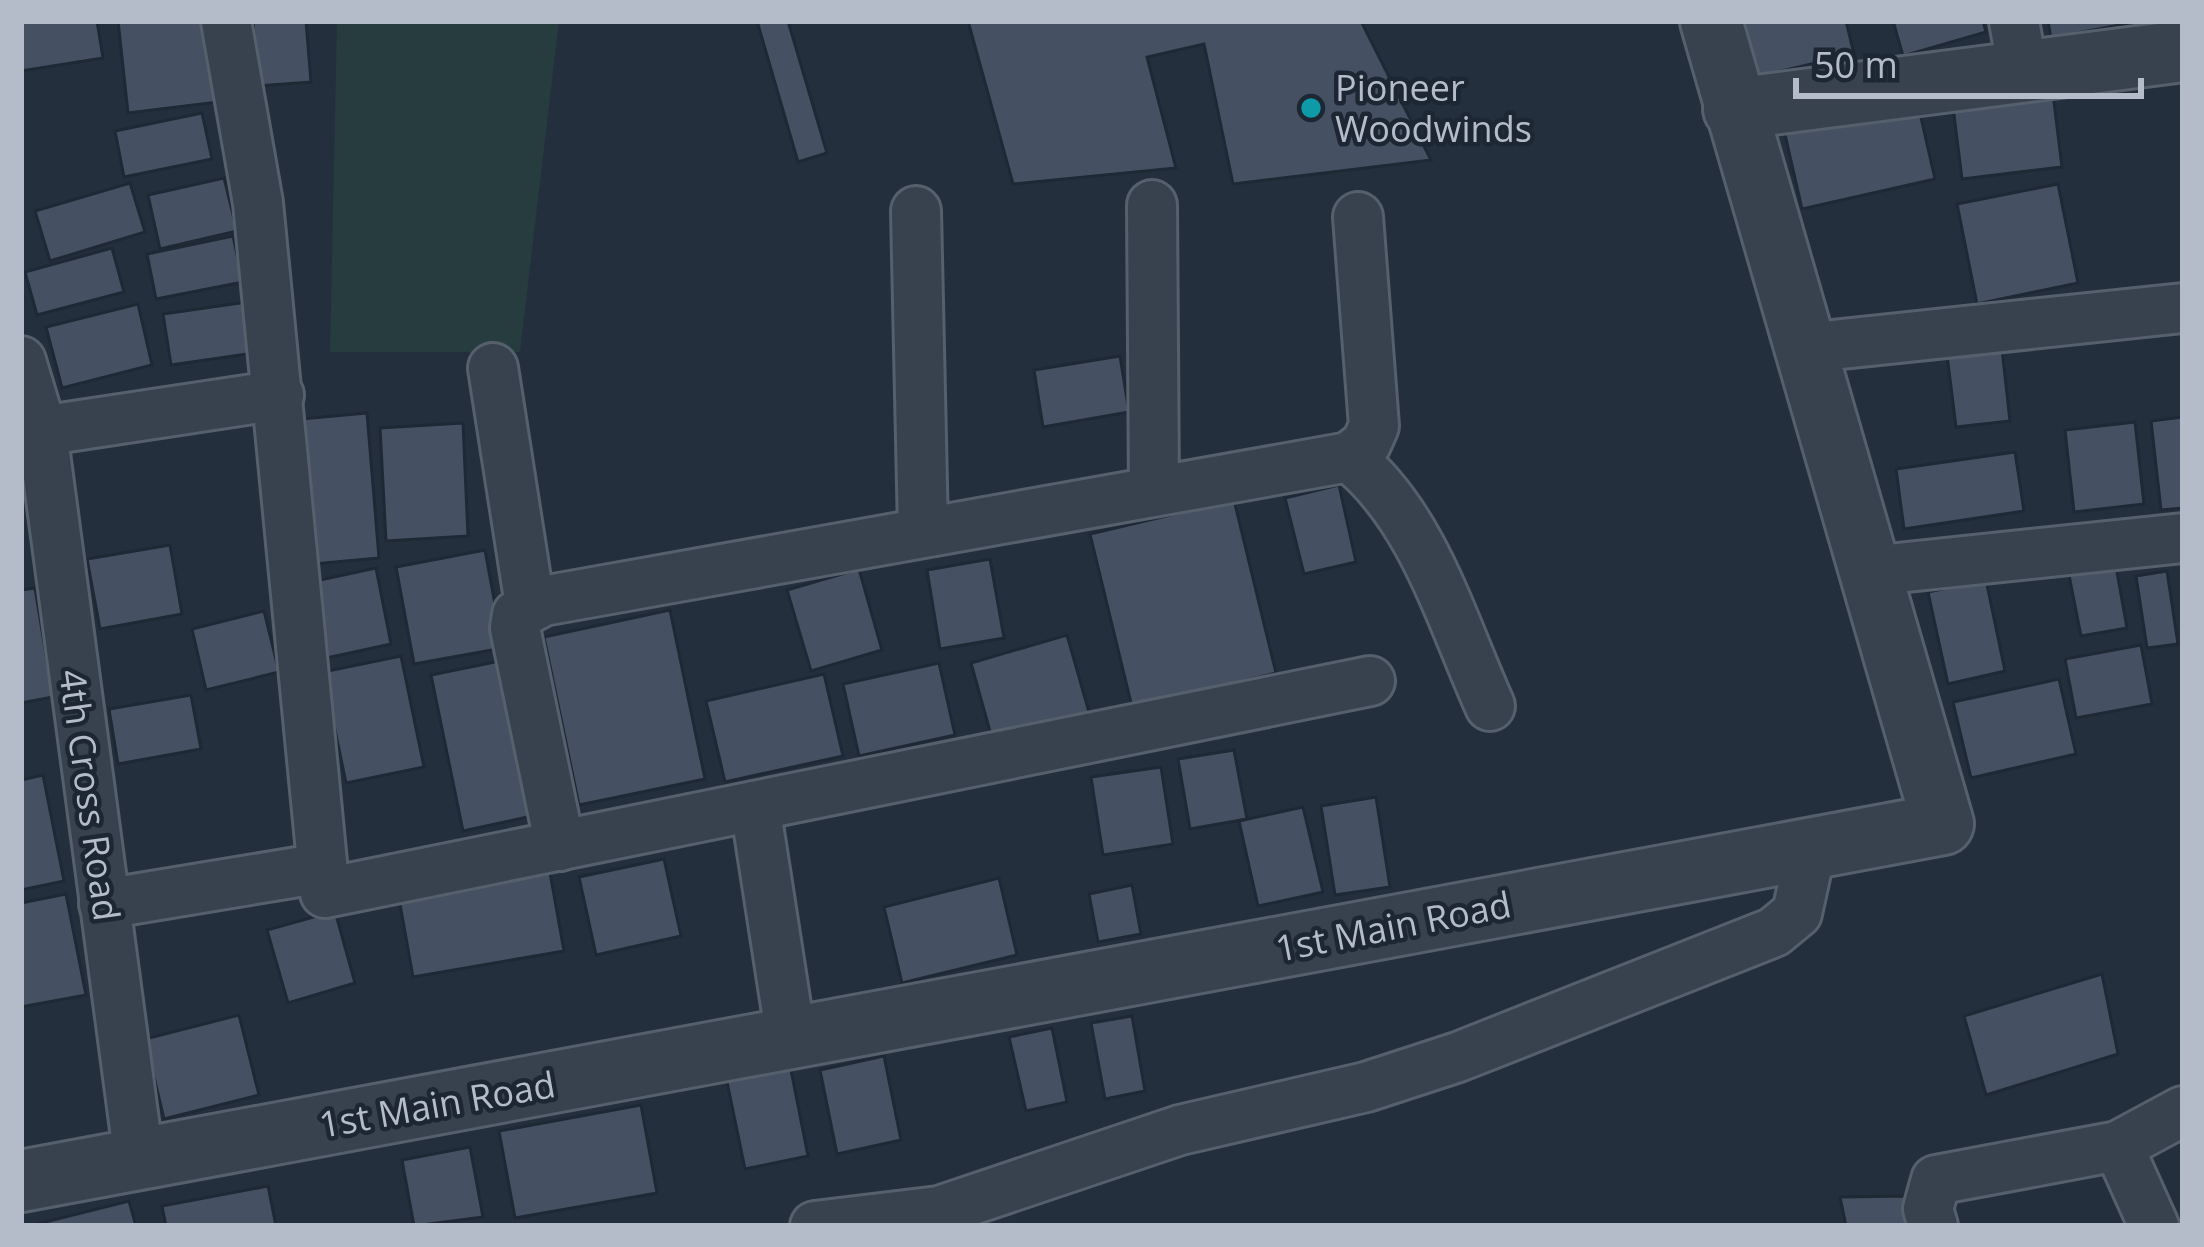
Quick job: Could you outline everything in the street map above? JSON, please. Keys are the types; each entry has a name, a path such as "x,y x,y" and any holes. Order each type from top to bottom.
{"street":[{"path":"226,21 258,203 325,893 1370,681"},
{"name":"1st Main Road","path":"21,1181 1943,824 1712,21"},
{"path":"1734,109 2019,46 2183,51"},
{"path":"1152,205 1154,489"},
{"path":"916,211 923,531"},
{"path":"560,846 515,628 517,615 530,605 1154,489 1349,458 1366,444 1374,426 1358,217"},
{"path":"1804,348 2183,308"},
{"name":"4th Cross Road","path":"21,361 139,1159"},
{"path":"493,368 530,605"},
{"path":"31,432 278,395"},
{"path":"1349,458 1382,483 1409,527 1490,706"},
{"path":"1869,571 2183,538"},
{"path":"755,806 791,1038"},
{"path":"815,1226 940,1219 1180,1130 1420,1070 1774,932 1797,913 1811,849"},
{"path":"104,904 322,868"},
{"path":"1933,1226 1928,1209 1936,1180 2118,1146 2183,1112"},
{"path":"2118,1146 2154,1226"}],"green space":[{"path":"337,21 559,21 520,352 330,352"}],"building":[{"path":"21,21 97,21 103,58 21,71"},
{"path":"118,21 210,21 218,102 128,113"},
{"path":"253,21 306,21 311,82 257,86"},
{"path":"757,21 788,21 827,153 798,162"},
{"name":"Pioneer Woodwinds","path":"968,21 1361,21 1431,160 1233,184 1204,44 1147,57 1176,168 1013,184"},
{"path":"1733,21 1846,21 1854,54 1747,79"},
{"path":"1893,21 1983,21 1986,32 1903,56"},
{"path":"2048,21 2141,21 2051,38"},
{"path":"2053,94 2062,167 1962,179 1953,107"},
{"path":"1917,100 1935,179 1802,209 1784,130"},
{"path":"202,113 212,159 124,177 115,131"},
{"path":"224,178 237,231 160,249 148,195"},
{"path":"130,183 145,232 50,261 35,211"},
{"path":"2058,184 2078,283 1977,304 1957,204"},
{"path":"233,236 243,282 156,299 147,254"},
{"path":"112,248 124,292 37,315 25,272"},
{"path":"247,302 254,353 171,365 163,314"},
{"path":"138,304 152,365 62,388 46,327"},
{"path":"2002,349 2010,421 1956,427 1947,355"},
{"path":"1120,356 1129,412 1043,427 1034,370"},
{"path":"367,413 379,558 302,565 290,420"},
{"path":"2183,417 2183,508 2161,510 2151,421"},
{"path":"2135,422 2144,504 2074,512 2065,430"},
{"path":"463,423 468,536 386,541 380,428"},
{"path":"2015,452 2024,511 1904,529 1896,469"},
{"path":"1339,485 1356,562 1304,574 1285,498"},
{"path":"1234,500 1276,673 1132,707 1090,534"},
{"path":"170,545 182,614 100,629 87,559"},
{"path":"485,550 503,648 414,664 396,567"},
{"path":"990,559 1004,638 940,649 927,570"},
{"path":"2115,561 2127,628 2081,636 2068,570"},
{"path":"376,568 391,644 322,659 306,583"},
{"path":"859,569 882,650 811,671 787,590"},
{"path":"2167,571 2178,644 2147,648 2136,576"},
{"path":"1986,580 2005,671 1948,684 1928,592"},
{"path":"35,588 53,697 21,703 21,590"},
{"path":"670,610 705,779 579,805 544,637"},
{"path":"264,611 279,672 206,690 192,629"},
{"path":"1067,635 1091,719 994,746 971,663"},
{"path":"2141,645 2152,704 2076,718 2065,659"},
{"path":"401,656 424,767 346,783 323,672"},
{"path":"510,659 541,814 463,831 431,675"},
{"path":"939,663 955,735 859,756 843,684"},
{"path":"824,674 843,756 725,782 706,701"},
{"path":"2059,679 2076,754 1971,778 1953,702"},
{"path":"191,695 201,749 118,764 109,709"},
{"path":"1234,750 1247,819 1190,829 1178,759"},
{"path":"1161,767 1173,844 1103,855 1091,777"},
{"path":"43,775 64,881 21,890 21,780"},
{"path":"1376,797 1390,887 1335,895 1321,806"},
{"path":"1303,807 1323,892 1258,906 1239,821"},
{"path":"664,859 681,936 596,955 579,877"},
{"path":"549,867 564,951 413,977 398,893"},
{"path":"999,878 1017,955 902,983 884,907"},
{"path":"1132,885 1141,934 1098,942 1089,894"},
{"path":"66,894 86,995 21,1007 21,903"},
{"path":"335,911 355,983 288,1003 267,930"},
{"path":"2102,974 2118,1054 1986,1095 1964,1016"},
{"path":"239,1015 259,1095 164,1119 145,1039"},
{"path":"1132,1016 1145,1091 1105,1099 1091,1023"},
{"path":"1052,1028 1067,1102 1026,1111 1009,1037"},
{"path":"884,1056 901,1140 837,1154 820,1070"},
{"path":"790,1065 808,1156 745,1169 726,1077"},
{"path":"641,1105 657,1193 515,1218 499,1131"},
{"path":"470,1147 483,1217 414,1226 402,1160"},
{"path":"268,1186 276,1226 166,1226 162,1206"},
{"path":"1909,1196 1917,1226 1846,1226 1840,1197"},
{"path":"129,1201 136,1226 29,1226"}],"place":[{"name":"Pioneer Woodwinds","path":"1311,108"}]}
